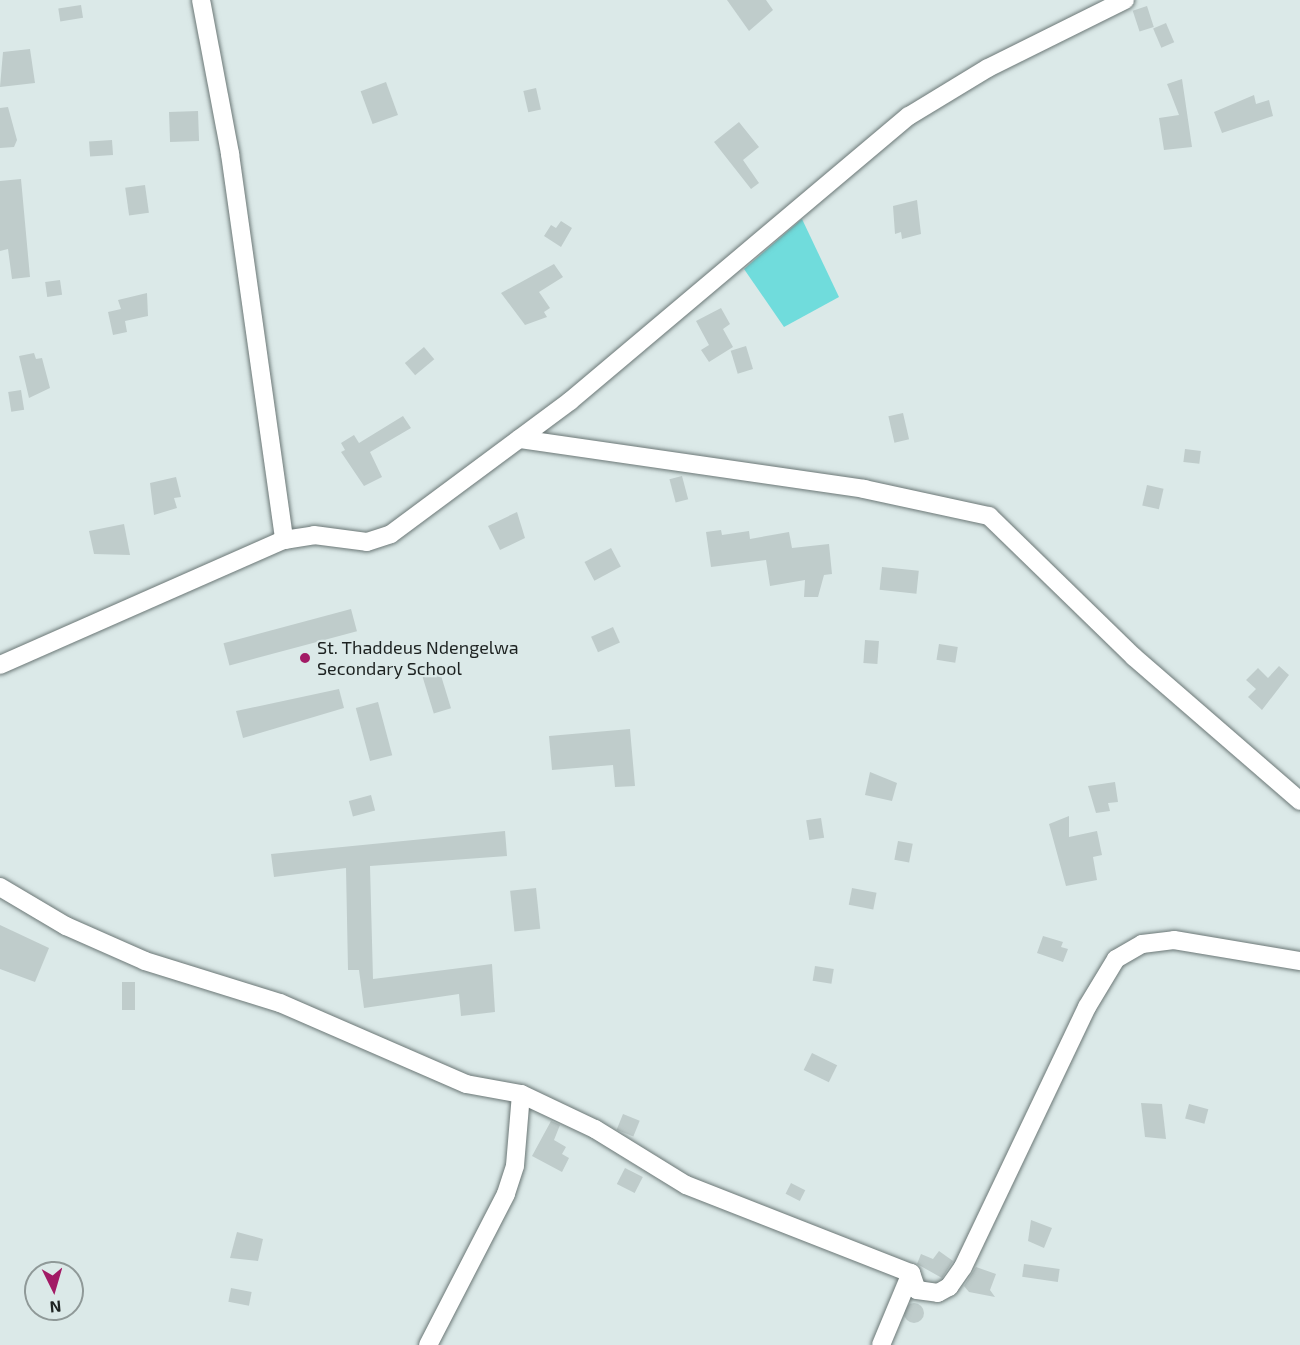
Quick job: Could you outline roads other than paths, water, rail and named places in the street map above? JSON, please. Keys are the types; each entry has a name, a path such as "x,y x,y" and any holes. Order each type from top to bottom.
{"street":[{"path":"201,0 230,154 284,540"},
{"path":"0,665 284,540 314,535 367,542 392,534 519,439 754,252 909,116 988,68 1125,0"},
{"path":"519,439 864,489 989,516 1134,657 1300,801"},
{"path":"0,887 66,926 145,961 280,1003 466,1084 521,1094 595,1129 686,1185 911,1273 917,1290 930,1294 944,1291 956,1279 1087,1007 1116,959 1142,944 1174,940 1300,961"},
{"path":"428,1345 506,1194 515,1166 521,1094"},
{"path":"881,1345 911,1273"}],"place":[{"name":"St. Thaddeus Ndengelwa Secondary School","path":"305,658"}]}
